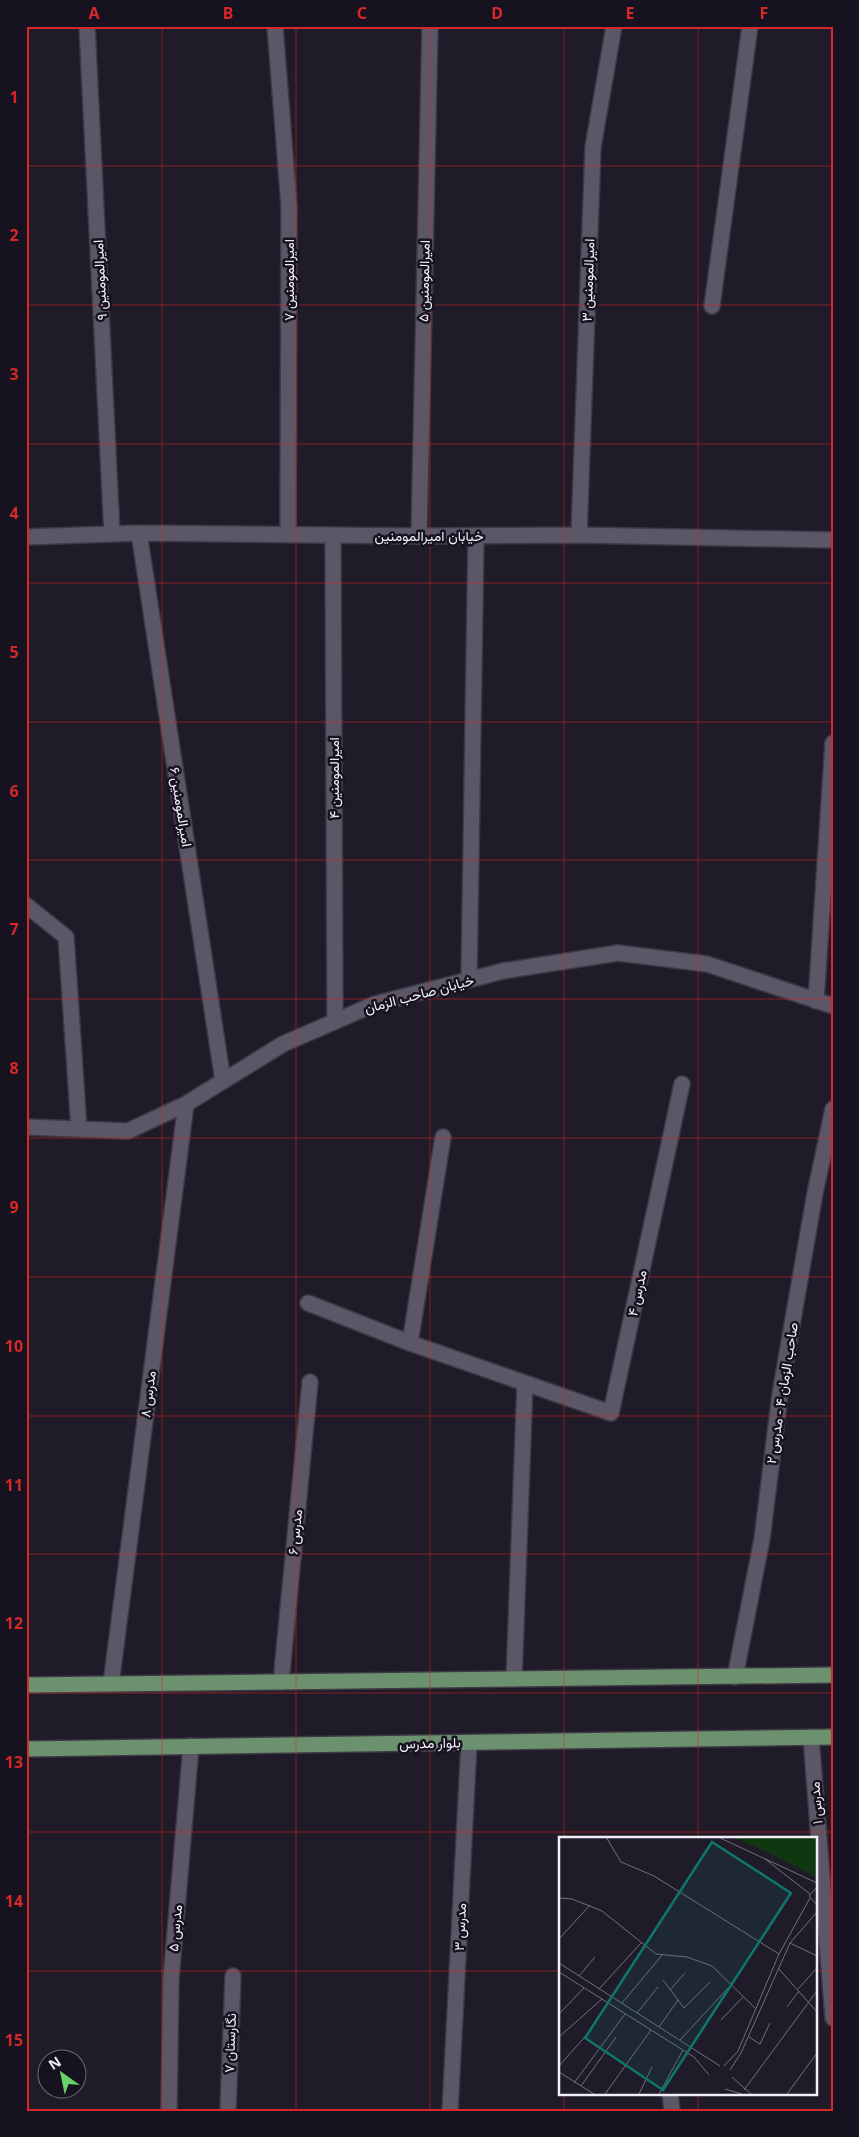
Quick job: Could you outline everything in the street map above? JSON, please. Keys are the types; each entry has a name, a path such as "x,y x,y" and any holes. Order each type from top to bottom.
{"main road":[{"path":"26,1685 833,1676"},
{"name":"بلوار مدرس","path":"26,1749 833,1737"}],"street":[{"name":"امیرالمومنین ۹","path":"87,26 112,534"},
{"name":"امیرالمومنین ۷","path":"276,26 289,206 288,535"},
{"name":"امیرالمومنین ۵","path":"419,536 430,26"},
{"name":"امیرالمومنین ۳","path":"580,535 593,146 614,26"},
{"path":"712,306 750,26"},
{"name":"خیابان امیرالمومنین","path":"26,537 138,533 419,536 580,535 833,540"},
{"name":"امیرالمومنین ۶","path":"138,533 223,1081"},
{"name":"امیرالمومنین ۴","path":"333,535 335,1021"},
{"path":"469,980 476,536"},
{"path":"816,1001 833,743"},
{"path":"26,905 66,936 79,1129"},
{"name":"خیابان صاحب الزمان","path":"26,1127 128,1132 186,1104 283,1044 375,1004 504,971 618,953 707,964 833,1006"},
{"name":"مدرس ۴","path":"308,1303 410,1344 611,1413 682,1084"},
{"name":"مدرس ۸","path":"111,1684 186,1104"},
{"name":"صاحب الزمان ۴ - مدرس ۲","path":"735,1677 762,1539 780,1394 815,1193 833,1109"},
{"path":"410,1344 443,1137"},
{"name":"مدرس ۶","path":"280,1682 310,1382"},
{"path":"514,1679 525,1383"},
{"name":"مدرس ۱","path":"811,1738 833,2018"},
{"name":"مدرس ۳","path":"450,2111 469,1742"},
{"name":"مدرس ۵","path":"169,2111 170,1979 191,1746"},
{"name":"نگارستان ۷","path":"228,2111 233,1976"},
{"path":"670,2094 672,2111"}]}
